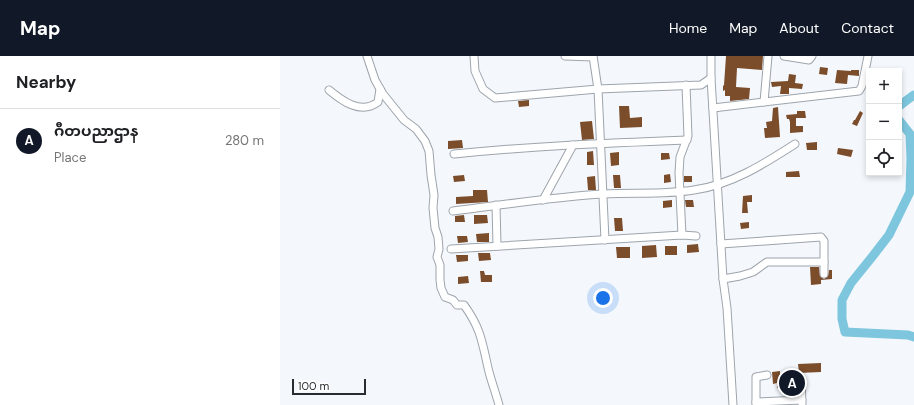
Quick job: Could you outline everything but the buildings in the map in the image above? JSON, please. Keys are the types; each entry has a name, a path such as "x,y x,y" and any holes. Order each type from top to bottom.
{"street":[{"path":"367,56 375,80 382,94 404,120 416,129 425,142 429,152 434,195 434,218 438,237 439,249 437,257 440,265 441,288 445,297 453,300 457,305 464,304 474,319 482,337 489,373 499,405"},
{"path":"474,56 475,71 483,89 495,98 598,89 701,84 711,78"},
{"path":"565,56 593,56 598,89 605,240"},
{"path":"711,56 717,184 733,405"},
{"path":"764,102 768,56"},
{"path":"784,56 809,60 812,56"},
{"path":"713,108 859,91 862,86 868,56"},
{"path":"682,235 680,157 687,140 686,85"},
{"path":"329,90 348,103 360,107 370,106 378,102 380,89"},
{"path":"454,154 502,149 601,143 687,140"},
{"path":"452,211 603,194 680,192 696,190 736,178 764,165 795,144"},
{"path":"544,200 573,145"},
{"path":"496,205 497,246"},
{"path":"451,249 682,235 696,236"},
{"path":"721,244 821,236 824,241 824,274"},
{"path":"723,279 753,272 768,262 824,262"},
{"path":"766,375 756,376 756,404 802,403 801,378"}],"waterway":[{"path":"902,104 914,95"},
{"path":"902,124 910,134 910,192 889,235 851,283 842,300 842,319 845,332 908,335 914,337"}],"place":[{"name":"ဂီတပညာဌာန","path":"792,383"}]}
